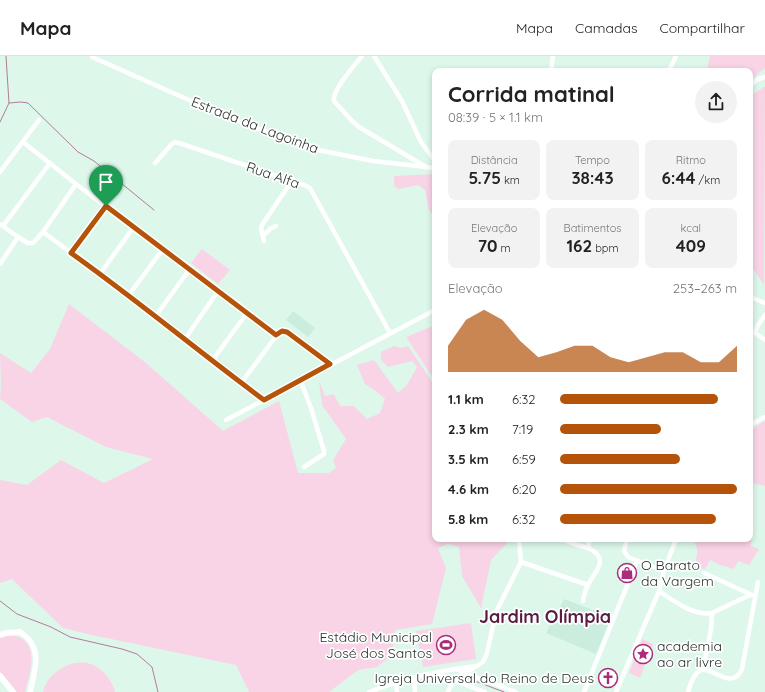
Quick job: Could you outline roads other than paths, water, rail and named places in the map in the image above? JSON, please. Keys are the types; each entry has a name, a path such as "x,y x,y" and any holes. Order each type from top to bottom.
{"highway":[{"path":"0,630 10,629 20,632"},
{"path":"0,635 6,632 20,632"},
{"path":"0,676 13,692"},
{"path":"0,680 13,692"}],"main road":[{"path":"20,632 31,640 35,649 36,662 30,692"}],"street":[{"path":"362,56 334,94 334,101 352,121 360,127 426,167"},
{"path":"374,56 402,101 421,142 432,157"},
{"path":"551,68 553,56"},
{"path":"670,68 676,56"},
{"name":"Estrada da Lagoinha","path":"92,57 225,116 308,148 373,161 432,168"},
{"path":"753,83 758,79 765,77"},
{"path":"0,172 39,120"},
{"path":"23,142 133,228 276,335"},
{"name":"Rua Alfa","path":"155,163 175,142 310,188 390,333"},
{"path":"50,164 2,225 28,243 34,242 43,232 76,184"},
{"path":"276,226 270,229 264,238 261,229 265,220 289,185 297,183"},
{"path":"71,253 106,206"},
{"path":"100,274 133,228"},
{"path":"43,232 264,400"},
{"path":"0,264 18,237"},
{"path":"128,296 163,249"},
{"path":"155,317 189,270"},
{"path":"185,340 218,291"},
{"path":"753,298 765,303"},
{"path":"226,420 301,382 330,364 432,312"},
{"path":"212,361 247,313"},
{"path":"765,315 758,324 755,334 765,340"},
{"path":"241,383 276,335 282,331 287,332 330,364"},
{"path":"301,382 311,408 324,451 324,454 304,467"},
{"path":"753,423 765,417"},
{"path":"448,692 450,686 456,680 485,659 496,612 521,562 519,542"},
{"path":"568,542 588,548 596,554 600,561 598,570 588,585 583,601"},
{"path":"588,548 589,542"},
{"path":"626,542 624,551 628,557 664,571"},
{"path":"616,692 659,591 664,571 675,542"},
{"path":"584,692 637,561"},
{"path":"521,562 588,585"},
{"path":"704,573 753,595"},
{"path":"688,692 697,673 703,670 726,678 735,678 740,673 742,669 753,595 758,582"},
{"path":"659,591 669,598 699,613 712,613 753,595"},
{"path":"703,670 711,629 712,613"},
{"path":"369,692 395,682 414,677 477,666"},
{"path":"456,669 465,674 516,692"},
{"path":"438,672 447,678 456,680 485,692"},
{"path":"414,677 415,692"},
{"path":"395,682 397,692"}],"waterway":[{"path":"0,122 9,103 6,56"},
{"path":"9,103 28,103 78,152 94,161 154,210"},
{"path":"0,601 17,614 51,627 70,637 137,654 152,667 158,692"},
{"path":"467,678 504,692"}],"place":[{"name":"O Barato da Vargem","path":"627,573"},
{"name":"Estádio Municipal José dos Santos","path":"446,645"},
{"name":"academia ao ar livre","path":"643,654"},
{"name":"Igreja Universal do Reino de Deus","path":"608,678"}],"district":[{"name":"Jardim Olímpia","path":"545,617"}]}
